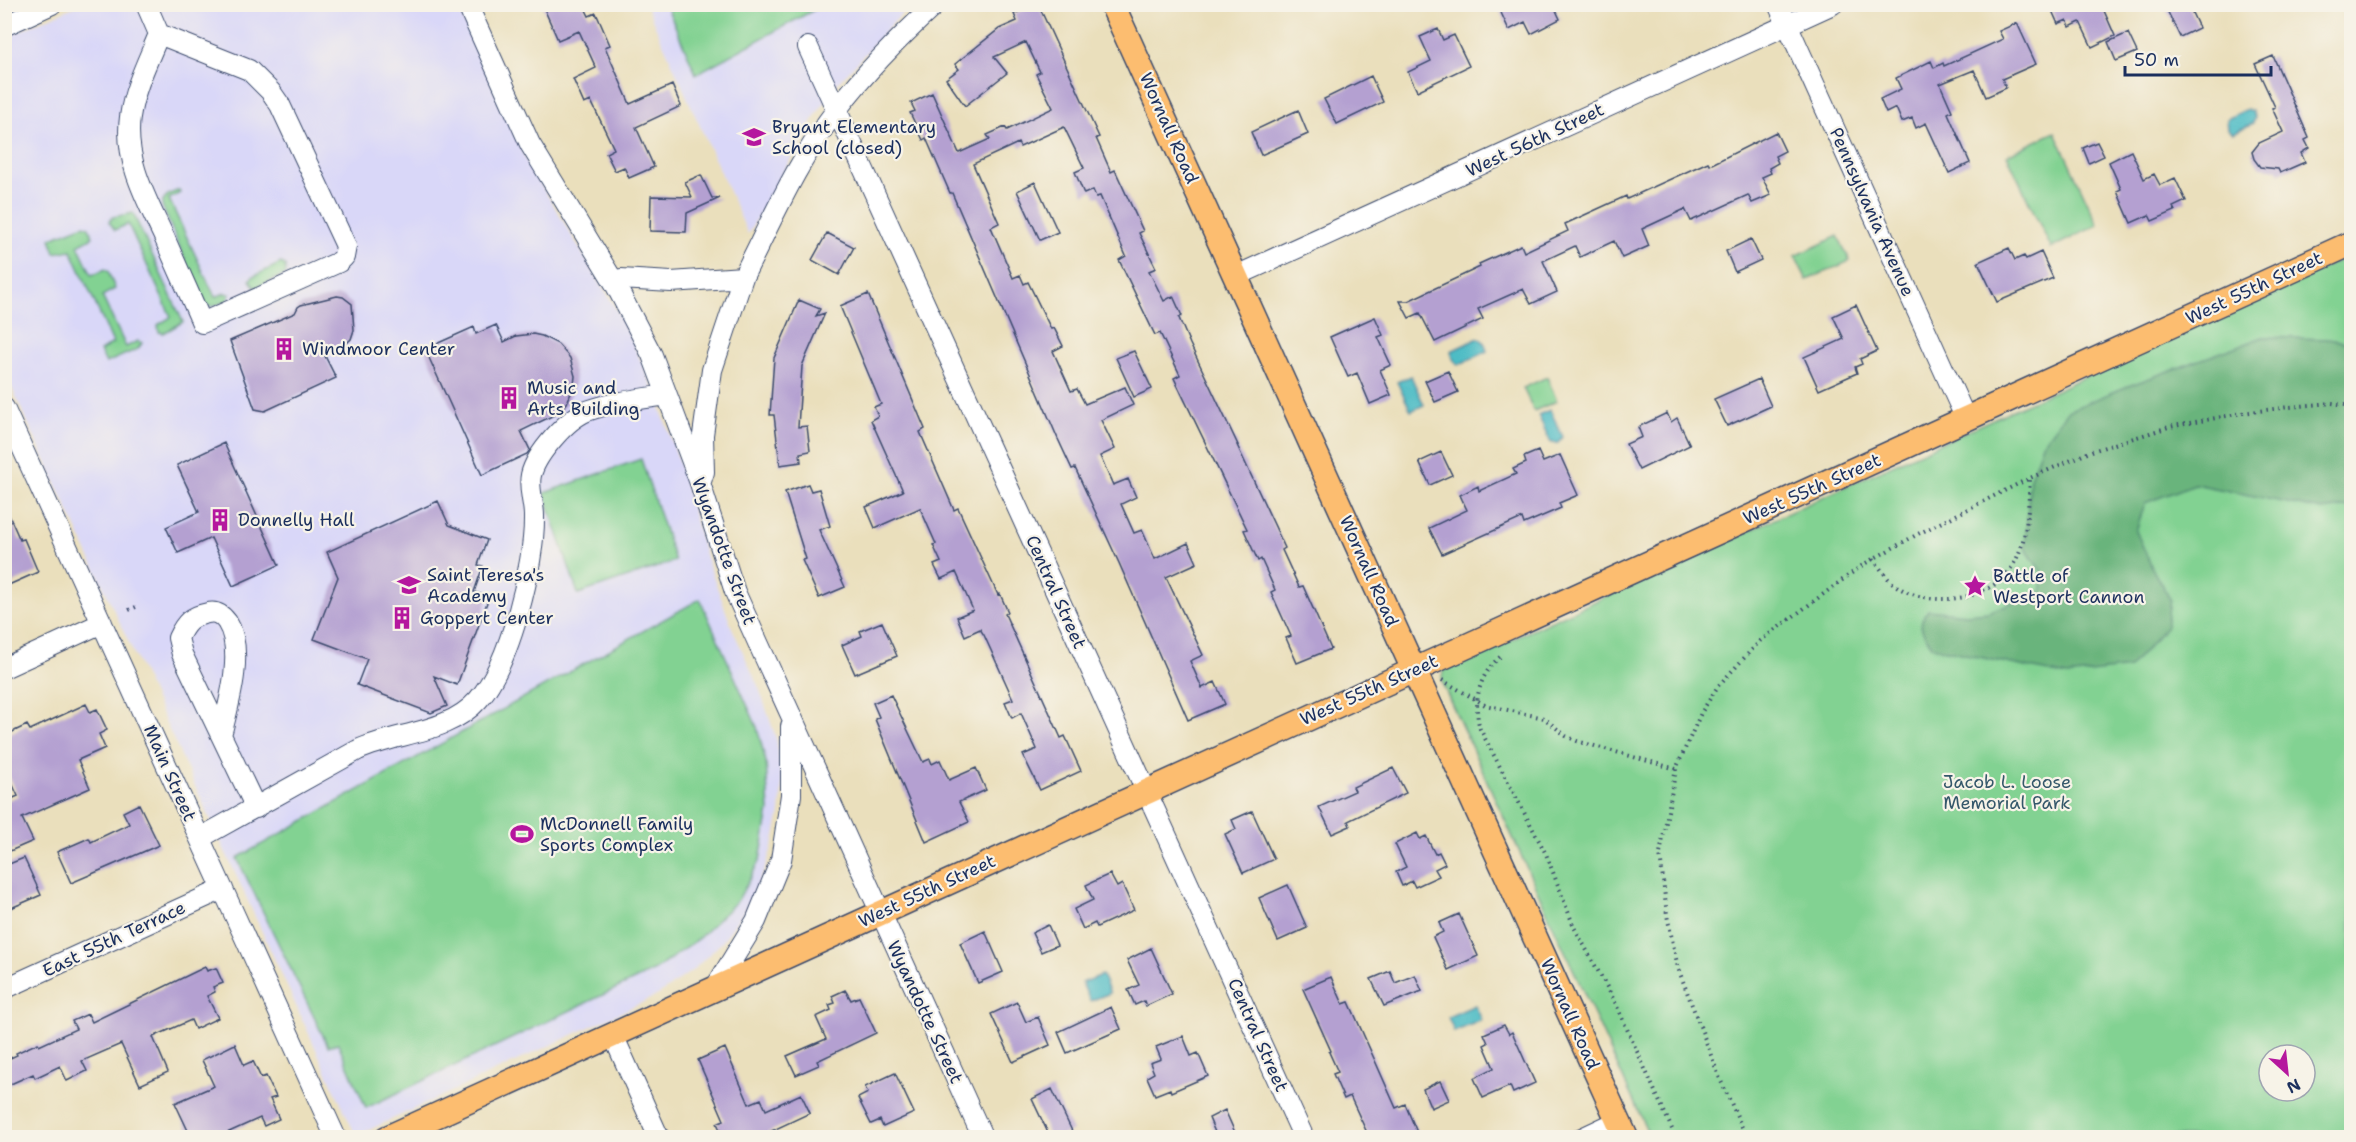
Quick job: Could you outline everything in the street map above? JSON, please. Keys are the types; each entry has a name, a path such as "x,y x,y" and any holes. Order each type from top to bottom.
{"main road":[{"name":"Wornall Road","path":"1112,4 1622,1129"},
{"name":"West 55th Street","path":"387,1137 2352,243"}],"street":[{"path":"4,26 52,4"},
{"path":"146,4 159,34 249,70 266,86 280,105 346,246 344,257 339,262 202,323 144,194 132,158 129,134 130,115 138,87 159,34"},
{"name":"Wyandotte Street","path":"467,4 530,144 614,282 652,355 700,483 735,592 982,1137"},
{"path":"700,483 704,472 703,435 712,370 744,277 790,182 837,110 887,50 936,4"},
{"name":"Pennsylvania Avenue","path":"1778,4 1966,419"},
{"name":"West 56th Street","path":"1236,276 1833,4"},
{"name":"Central Street","path":"808,47 1304,1137"},
{"path":"614,282 621,279 671,282 744,277"},
{"path":"200,838 358,750 375,742 435,727 456,717 477,701 497,675 528,582 534,515 530,484 538,460 554,438 586,412 614,404 667,395"},
{"name":"Main Street","path":"4,408 336,1137"},
{"path":"221,735 228,709 236,652 232,630 223,617 214,612 196,615 185,623 178,638 182,654 256,808"},
{"path":"4,668 102,623"},
{"path":"715,988 756,921 780,860 791,795 791,717"},
{"name":"East 55th Terrace","path":"4,989 224,889"},
{"path":"613,1035 659,1137"},
{"path":"1582,1137 1622,1129"}],"path":[{"path":"1747,1137 1720,1079 1678,968 1667,915 1660,854 1676,769 1701,713 1718,686 1760,641 1806,605 1873,559 1946,519 2030,478 2092,451 2169,427 2242,413 2289,407 2332,403 2352,406"},
{"path":"1873,559 1894,584 1917,595 1940,600 1964,597 1991,587 2008,572 2019,553 2026,518 2030,478"},
{"path":"129,610 138,606"},
{"path":"1506,653 1497,658 1482,680 1476,700 1476,715 1480,729 1546,854 1574,927 1614,1000 1676,1137"},
{"path":"1441,679 1485,705 1544,718 1566,736 1577,741 1676,769"}],"shaded area":[{"name":"Saint Teresa's Academy","path":"78,5 457,5 525,158 622,319 652,385 677,455 705,554 732,628 759,688 777,741 782,785 780,812 764,871 745,910 722,942 693,970 658,995 356,1136 5,373 4,38"},
{"name":"Bryant Elementary School (closed)","path":"646,5 910,5 837,84 814,118 748,234"}],"green space":[{"path":"666,5 823,5 696,74"},
{"path":"2055,132 2098,225 2051,248 2007,155"},
{"path":"179,190 180,193 169,199 215,297 225,293 230,294 227,301 211,307 204,304 162,206 165,197"},
{"path":"133,213 183,322 164,333 159,332 158,325 171,317 128,224 115,230 109,222 113,217"},
{"path":"84,225 89,227 93,237 78,245 92,275 105,269 108,271 115,289 102,296 126,347 138,341 142,343 138,349 106,363 100,351 113,343 71,250 55,253 51,242 51,238"},
{"path":"1838,236 1850,261 1807,280 1795,256"},
{"name":"Jacob L. Loose Memorial Park","path":"2351,255 2351,1137 1650,1137 1443,685 1442,676 1445,670"},
{"path":"281,263 285,265 286,274 255,288 250,280 252,277"},
{"path":"2263,337 2328,339 2351,343 2351,506 2322,510 2195,484 2145,503 2136,531 2154,572 2170,599 2166,627 2129,668 2067,676 1933,647 1921,625 1928,610 1967,614 1988,612 2042,591 2041,571 2025,548 2030,478 2042,444 2067,411 2128,386"},
{"path":"1547,377 1557,401 1534,411 1523,388"},
{"path":"641,459 675,561 578,594 544,493"},
{"name":"McDonnell Family Sports Complex","path":"700,599 757,727 766,762 769,811 760,860 738,900 699,938 655,970 366,1108 338,1043 328,1046 237,858"}],"water":[{"path":"2247,109 2252,111 2255,118 2253,123 2233,133 2228,129 2227,119"},
{"path":"1479,338 1484,342 1487,351 1458,365 1451,351"},
{"path":"1411,376 1424,405 1411,411 1397,382"},
{"path":"1550,410 1563,437 1558,443 1551,443 1538,415"},
{"path":"1102,975 1110,993 1090,1001 1082,983"},
{"path":"1475,1005 1482,1020 1454,1032 1448,1017"}],"building":[{"path":"542,4 583,4 589,16 596,13 610,45 605,47 630,104 672,85 681,106 636,127 654,167 629,178 624,167 615,171 606,153 614,149 591,101 584,104 573,79 596,68 579,31 558,40"},
{"path":"1038,4 1099,137 1096,138 1111,172 1115,170 1143,231 1139,233 1156,268 1149,271 1164,301 1173,296 1182,316 1179,318 1190,344 1285,548 1282,550 1299,587 1303,586 1331,649 1297,663 1286,638 1291,636 1271,592 1275,590 1261,559 1258,561 1244,530 1247,529 1174,378 1180,375 1160,333 1155,335 1119,260 1126,256 1100,196 1096,197 1093,190 1084,194 1075,172 1084,168 1064,127 1020,147 1018,143 973,164 999,223 991,227 1013,278 1020,275 1024,284 1028,282 1051,329 1054,328 1063,346 1053,351 1071,391 1077,389 1085,404 1125,387 1133,405 1101,420 1115,449 1100,456 1113,485 1128,479 1136,497 1121,504 1134,533 1142,530 1155,559 1188,543 1197,563 1166,577 1203,655 1190,661 1202,688 1215,682 1225,704 1188,720 1119,563 1075,468 1072,469 1058,439 952,193 950,193 926,138 923,140 910,113 915,111 911,103 932,93 959,153 990,139 987,135 1005,127 1007,130 1053,108 1036,74 1040,72 1026,42 994,57 1007,73 965,106 946,79 959,69 955,64 999,29 1017,21 1014,14"},
{"path":"1497,4 1553,4 1560,19 1531,34 1525,22 1509,30"},
{"path":"2049,4 2101,4 2115,36 2092,47 2080,22 2070,27 2067,20 2058,24"},
{"path":"2164,4 2188,4 2199,28 2180,37"},
{"path":"2017,23 2036,64 2002,79 2006,88 1986,97 1974,70 1940,84 1952,111 1948,113 1970,163 1949,173 1926,123 1916,128 1912,118 1902,122 1896,108 1886,113 1880,99 1901,89 1896,78 1931,61 1934,68 1943,63 1944,66 2003,39 1999,31"},
{"path":"1438,29 1443,40 1454,35 1469,66 1417,91 1408,72 1431,61 1420,37"},
{"path":"2128,33 2137,52 2116,61 2108,42"},
{"path":"2273,56 2309,138 2305,140 2309,148 2301,153 2305,162 2280,173 2278,169 2260,167 2252,152 2259,143 2283,132 2272,108 2275,107 2255,64"},
{"path":"1371,76 1383,102 1337,124 1324,99"},
{"path":"1298,110 1308,134 1261,155 1251,132"},
{"path":"1776,132 1785,151 1775,156 1778,163 1769,168 1771,173 1762,177 1771,195 1752,203 1748,195 1691,221 1685,209 1642,229 1649,246 1622,258 1614,241 1580,257 1575,246 1543,261 1557,292 1531,304 1523,289 1478,309 1483,319 1435,342 1420,313 1409,318 1400,301 1408,301 1521,245 1524,252 1568,231 1565,224 1708,162 1710,165"},
{"path":"2097,142 2104,156 2089,163 2083,148"},
{"path":"2131,151 2144,179 2154,174 2160,185 2175,178 2186,201 2173,207 2175,211 2152,221 2149,215 2131,223 2117,191 2121,189 2109,162"},
{"path":"701,175 712,198 720,198 687,213 686,232 650,231 651,196 692,197 685,182"},
{"path":"1035,182 1058,232 1040,240 1017,191"},
{"path":"827,233 854,247 839,275 812,260"},
{"path":"1751,239 1761,260 1735,272 1726,251"},
{"path":"2009,248 2015,260 2024,256 2026,259 2041,252 2053,278 1997,302 1978,262"},
{"path":"868,294 925,429 920,432 954,510 958,508 998,595 1000,594 1008,612 1005,614 1061,738 1065,736 1081,771 1040,790 1023,755 1037,749 1021,713 1012,718 1005,702 1013,699 984,635 980,629 965,636 957,617 973,610 956,572 941,579 934,565 941,562 933,545 936,544 920,508 875,528 866,507 903,491 871,420 878,416 874,407 881,404 840,306"},
{"name":"Windmoor Center","path":"337,296 343,297 352,304 354,330 347,343 324,354 336,378 265,411 255,409 230,341 295,313 301,305"},
{"path":"799,300 820,309 816,316 825,313 802,366 798,427 807,426 810,451 800,453 801,462 780,465 774,415 770,415 774,358"},
{"path":"1856,305 1877,351 1860,359 1862,364 1855,367 1857,373 1819,390 1804,357 1844,339 1833,316"},
{"path":"1375,317 1383,335 1378,337 1391,365 1380,370 1391,395 1370,404 1357,373 1348,377 1330,337"},
{"name":"Music and Arts Building","path":"496,325 504,342 516,336 533,334 558,344 570,358 575,376 567,403 561,410 521,431 530,450 527,454 482,475 425,349 474,327 476,334"},
{"path":"1134,351 1152,389 1134,397 1116,358"},
{"path":"1448,371 1458,392 1435,402 1425,381"},
{"path":"1759,379 1771,406 1727,426 1714,399"},
{"path":"1667,413 1671,422 1677,418 1690,445 1639,470 1626,444 1642,437 1638,427"},
{"name":"Donnelly Hall","path":"224,443 279,565 233,586 211,538 178,553 166,527 199,512 177,465"},
{"path":"1538,451 1543,462 1560,455 1578,495 1559,503 1561,508 1524,524 1522,518 1442,554 1429,528 1467,510 1460,495 1478,486 1479,491 1516,474 1513,469 1526,463 1524,457"},
{"path":"1441,452 1452,475 1430,485 1419,462"},
{"path":"808,484 811,491 819,489 830,526 819,530 845,587 819,598 802,560 806,559 785,492"},
{"name":"Goppert Center","path":"438,501 449,525 487,540 478,565 483,566 474,592 489,597 457,685 434,676 447,706 431,713 357,685 367,659 314,639 338,577 327,552"},
{"path":"4,504 20,540 24,539 38,572 4,587"},
{"path":"882,622 897,656 855,674 842,645 862,636 860,631"},
{"path":"891,695 923,762 930,759 932,764 940,760 949,780 976,768 986,790 959,802 969,822 926,842 875,719 879,717 873,703"},
{"path":"86,704 90,712 97,709 107,730 99,734 105,748 78,760 90,788 22,818 33,841 10,851 4,838 4,802 18,796 4,766 4,736 27,725 30,730"},
{"path":"1393,768 1406,793 1348,821 1350,826 1332,834 1319,807 1355,791 1353,787"},
{"path":"139,804 159,845 71,883 57,852 89,838 91,842 129,824 123,812"},
{"path":"1252,811 1274,859 1243,873 1225,834 1236,829 1232,820"},
{"path":"1417,833 1420,839 1426,836 1435,854 1439,852 1445,864 1435,869 1439,876 1415,887 1412,881 1402,886 1396,872 1406,867 1395,844"},
{"path":"24,858 41,895 4,911 4,866"},
{"path":"1110,874 1117,887 1122,884 1134,910 1097,927 1095,923 1083,929 1074,909 1093,900 1086,885"},
{"path":"1288,885 1307,928 1278,941 1259,898"},
{"path":"1459,914 1478,956 1448,970 1433,937 1443,932 1439,923"},
{"path":"1048,925 1057,945 1041,952 1032,933"},
{"path":"985,931 1003,972 978,983 960,943"},
{"path":"1151,948 1172,994 1146,1006 1144,1001 1135,1005 1128,990 1139,985 1127,960"},
{"path":"205,967 207,971 216,968 223,983 213,987 215,992 207,996 218,1018 195,1029 191,1020 153,1037 168,1072 140,1085 121,1044 82,1061 87,1071 67,1081 60,1066 35,1078 33,1074 4,1087 4,1061 17,1055 16,1053 38,1043 39,1046 76,1029 72,1021 88,1014 92,1022"},
{"path":"1390,971 1395,983 1415,975 1422,991 1384,1006 1371,979"},
{"path":"1331,977 1343,1004 1349,1002 1396,1108 1405,1104 1419,1137 1369,1137 1350,1096 1344,1099 1333,1074 1338,1072 1329,1052 1331,1051 1303,989"},
{"path":"845,990 851,1000 859,997 876,1033 817,1061 819,1065 796,1075 787,1056 826,1039 816,1017 831,1010 829,1005 835,1003 832,996"},
{"path":"1017,1002 1026,1022 1038,1017 1050,1045 1013,1062 991,1014"},
{"path":"1111,1007 1121,1029 1067,1053 1058,1032"},
{"path":"1504,1025 1509,1034 1512,1032 1535,1083 1513,1093 1510,1086 1483,1098 1474,1078 1494,1068 1484,1045 1488,1043 1484,1034"},
{"path":"1183,1036 1191,1056 1198,1053 1208,1076 1171,1092 1170,1089 1155,1095 1147,1077 1154,1073 1150,1063 1161,1059 1156,1047"},
{"path":"235,1044 244,1065 253,1061 261,1078 266,1076 276,1097 270,1099 279,1119 264,1126 260,1118 218,1137 191,1137 175,1103 214,1086 202,1060"},
{"path":"725,1048 749,1104 761,1099 766,1110 801,1094 810,1113 767,1133 769,1137 723,1137 717,1123 724,1120 698,1060"},
{"path":"895,1073 914,1113 883,1127 880,1120 871,1124 858,1098 868,1093 865,1087"},
{"path":"1440,1081 1449,1100 1431,1108 1423,1089"},
{"path":"1052,1089 1072,1131 1058,1137 1050,1137 1032,1099"},
{"path":"1225,1110 1237,1137 1217,1137 1209,1118"}],"place":[{"name":"Bryant Elementary School (closed)","path":"754,137"},
{"name":"Windmoor Center","path":"284,349"},
{"name":"Music and Arts Building","path":"509,398"},
{"name":"Donnelly Hall","path":"220,520"},
{"name":"Saint Teresa's Academy","path":"409,585"},
{"name":"Battle of Westport Cannon","path":"1975,586"},
{"name":"Goppert Center","path":"402,618"},
{"name":"McDonnell Family Sports Complex","path":"522,834"}]}
